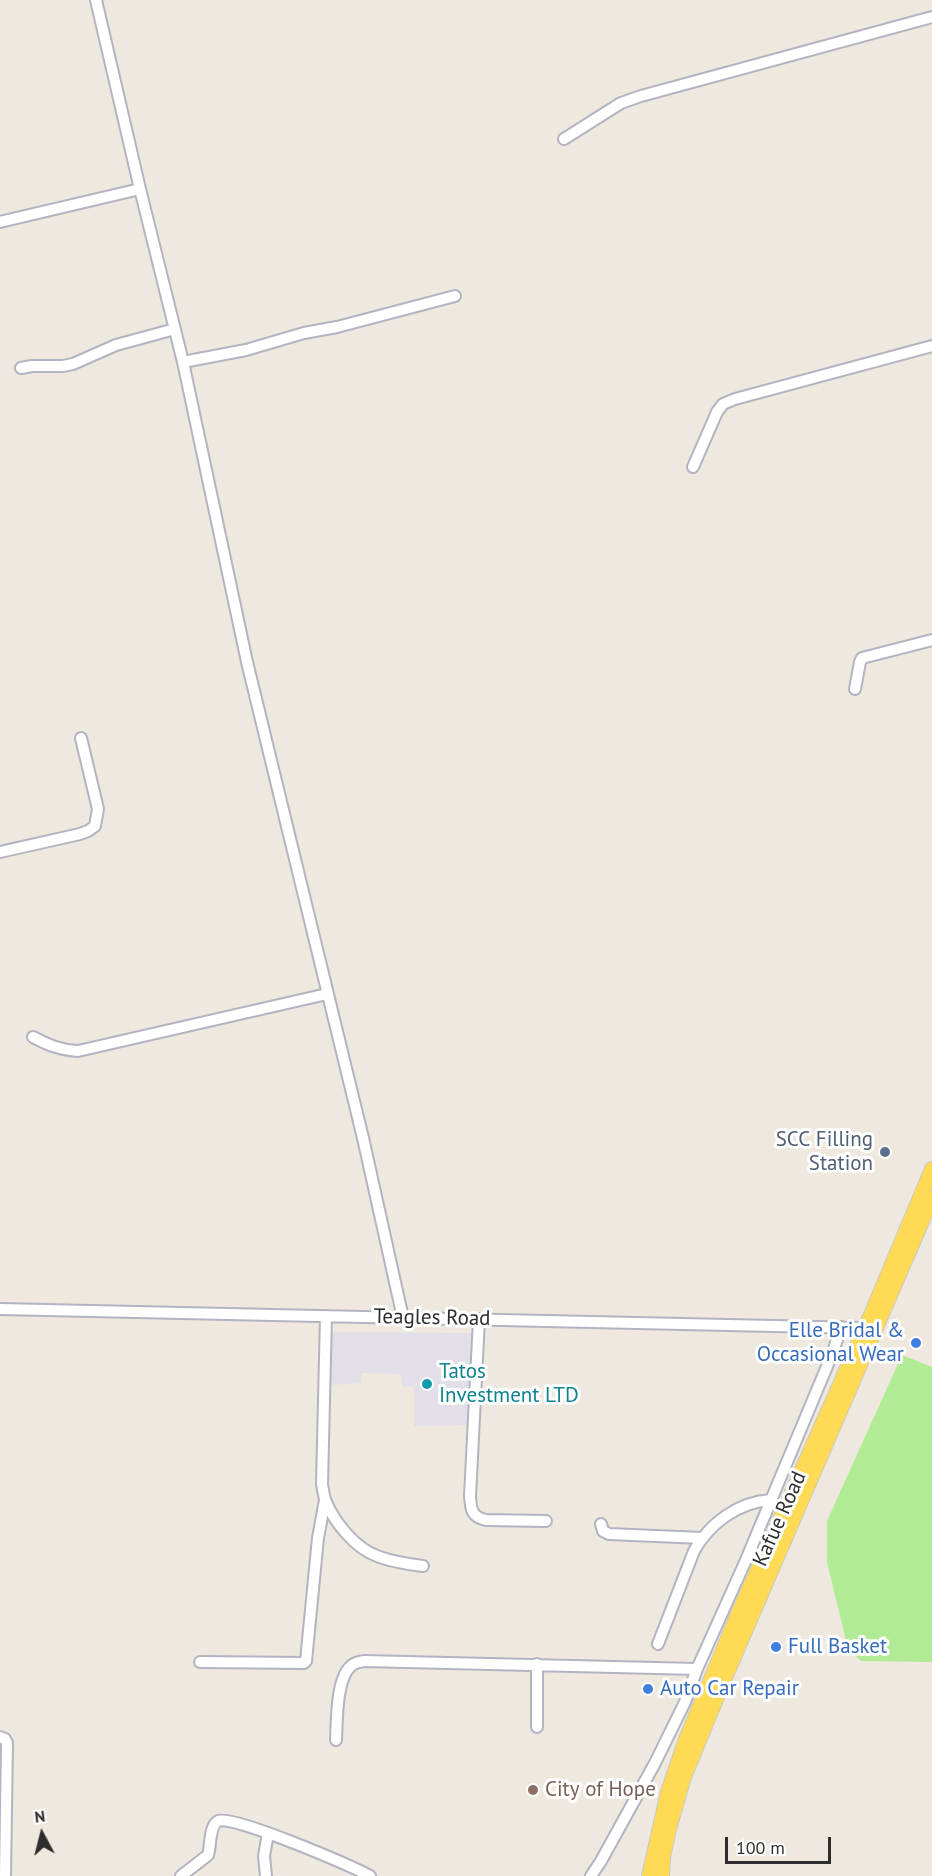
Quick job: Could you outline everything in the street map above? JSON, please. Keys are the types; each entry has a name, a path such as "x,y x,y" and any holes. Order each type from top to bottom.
{"main road":[{"name":"Kafue Road","path":"649,1876 668,1792 685,1742 740,1609 932,1169"},
{"name":"Kafue Road","path":"662,1876 663,1857 669,1829 684,1777 932,1198"}],"street":[{"path":"96,0 183,362 247,662 363,1138 403,1318"},
{"path":"564,139 621,103 641,96 932,17"},
{"path":"0,222 140,189"},
{"path":"183,362 246,350 304,333 337,327 455,296"},
{"path":"21,368 73,364 116,345 175,329"},
{"path":"693,467 717,412 723,404 932,346"},
{"path":"855,689 862,658 932,640"},
{"path":"0,852 80,834 95,826 98,820 98,809 81,738"},
{"path":"33,1037 51,1047 78,1051 327,994"},
{"name":"Teagles Road","path":"0,1309 864,1328"},
{"path":"326,1316 322,1484 325,1500 337,1522 356,1542 374,1555 392,1561 423,1566"},
{"path":"479,1319 471,1510 478,1519 546,1521"},
{"path":"591,1876 655,1763 685,1702 833,1352 841,1327"},
{"path":"200,1662 304,1663 306,1661 318,1538 325,1500"},
{"path":"658,1644 694,1551 702,1538 732,1512 752,1502 771,1500"},
{"path":"601,1524 603,1531 609,1534 702,1538"},
{"path":"336,1740 343,1677 349,1667 364,1661 697,1669"},
{"path":"537,1664 537,1727"},
{"path":"0,1737 5,1738 7,1743 5,1876"},
{"path":"181,1876 208,1855 213,1825 225,1819 268,1833 370,1876"},
{"path":"266,1876 264,1856 268,1833"}],"shaded area":[{"name":"Tatos Investment LTD","path":"332,1332 475,1333 468,1425 414,1426 414,1387 402,1386 401,1374 361,1373 361,1383 330,1385"}],"green space":[{"path":"902,1355 932,1367 932,1662 861,1661 848,1649 827,1562 827,1521"}],"place":[{"name":"SCC Filling Station","path":"885,1152"},
{"name":"Elle Bridal & Occasional Wear","path":"916,1343"},
{"name":"Tatos Investment LTD","path":"427,1384"},
{"name":"Full Basket","path":"776,1647"},
{"name":"Auto Car Repair","path":"648,1689"},
{"name":"City of Hope","path":"533,1790"}]}
